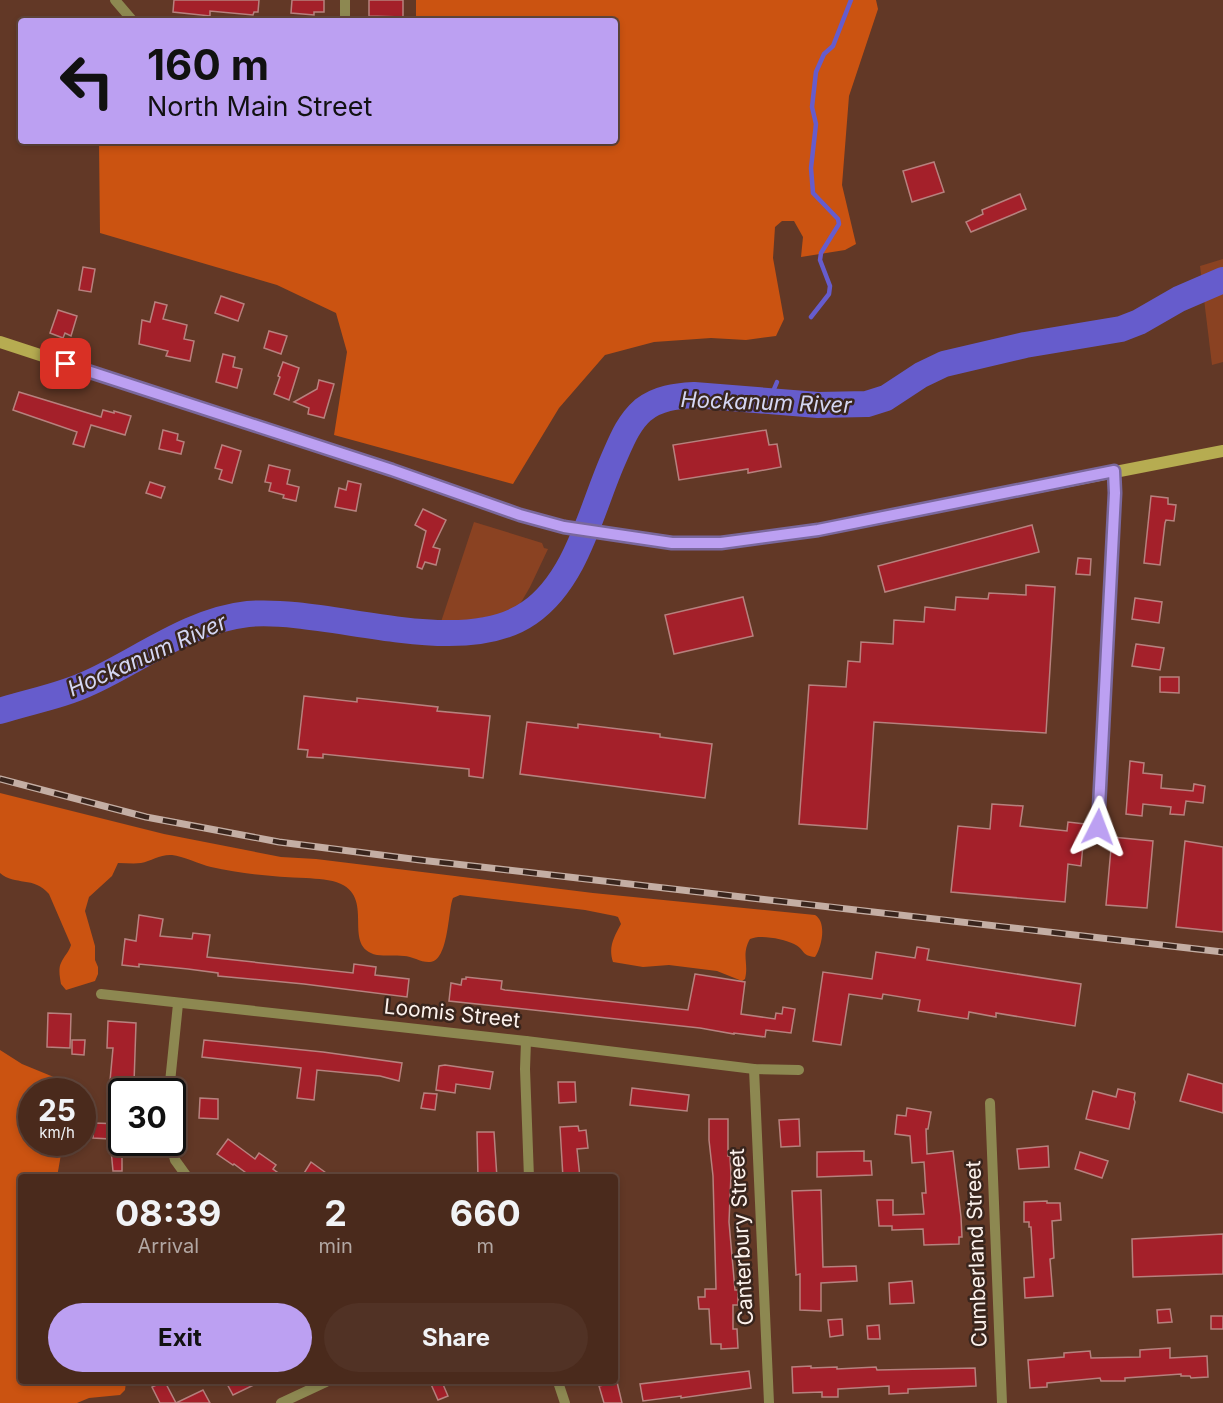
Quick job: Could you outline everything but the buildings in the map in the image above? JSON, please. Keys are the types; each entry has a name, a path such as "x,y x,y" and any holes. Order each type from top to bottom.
{"main road":[{"path":"0,342 520,515 564,527 672,543 721,543 818,530 1223,451"}],"street":[{"path":"115,0 130,18"},
{"path":"345,0 345,18"},
{"path":"1098,827 1115,493 1114,471"},
{"name":"Loomis Street","path":"101,994 526,1041 754,1069 799,1070"},
{"path":"170,1078 178,1004"},
{"path":"526,1041 529,1174"},
{"name":"Canterbury Street","path":"754,1069 769,1403"},
{"name":"Cumberland Street","path":"990,1103 1002,1403"},
{"path":"174,1156 185,1174"},
{"path":"281,1403 322,1384"},
{"path":"559,1384 565,1403"}],"shaded area":[{"path":"416,0 876,0 878,9 849,96 842,185 856,244 845,250 801,257 803,237 794,221 782,221 775,227 773,258 784,319 776,336 746,340 711,338 654,342 605,355 559,408 513,484 334,435 347,352 336,313 277,285 100,233 99,144 618,144 618,18 416,18"},
{"path":"1223,259 1223,362 1212,365 1200,266"},
{"path":"474,522 542,543 544,548 548,549 516,611 471,620 441,622"},
{"path":"0,793 164,834 281,857 316,859 593,893 815,915 819,918 822,929 820,947 815,957 805,954 797,946 784,940 766,937 750,939 746,950 745,979 742,981 717,971 669,965 643,967 613,962 611,947 621,924 618,917 585,910 460,895 453,898 447,934 441,953 436,959 427,962 407,956 377,955 367,950 361,943 356,901 351,891 341,884 333,881 234,872 168,855 141,863 118,863 112,876 89,897 85,911 95,946 98,974 95,981 66,990 61,984 60,968 71,945 49,894 37,885 12,879 0,873"},
{"path":"0,1050 22,1064 56,1078 18,1078 18,1156 61,1156 58,1174 18,1174 18,1384 126,1384 125,1390 120,1395 89,1398 77,1403 0,1403"}],"waterway":[{"path":"811,317 829,294 830,286 820,260 821,253 839,224 838,219 813,193 811,168 816,124 812,107 816,72 824,54 833,46 851,0"},
{"name":"Hockanum River","path":"0,711 80,687 186,632 206,624 248,614 281,614 431,633 467,632 500,627 529,613 559,582 581,543 625,433 643,410 661,400 694,395 818,405 867,404 886,398 921,375 944,364 1025,345 1121,329 1139,322 1179,299 1223,280"},
{"path":"769,401 777,382"}],"railway":[{"path":"0,779 146,817 279,842 1223,952"}],"route":[{"path":"66,364 392,470 520,515 564,527 672,543 721,543 818,530 1114,471 1115,493 1098,827"}]}
